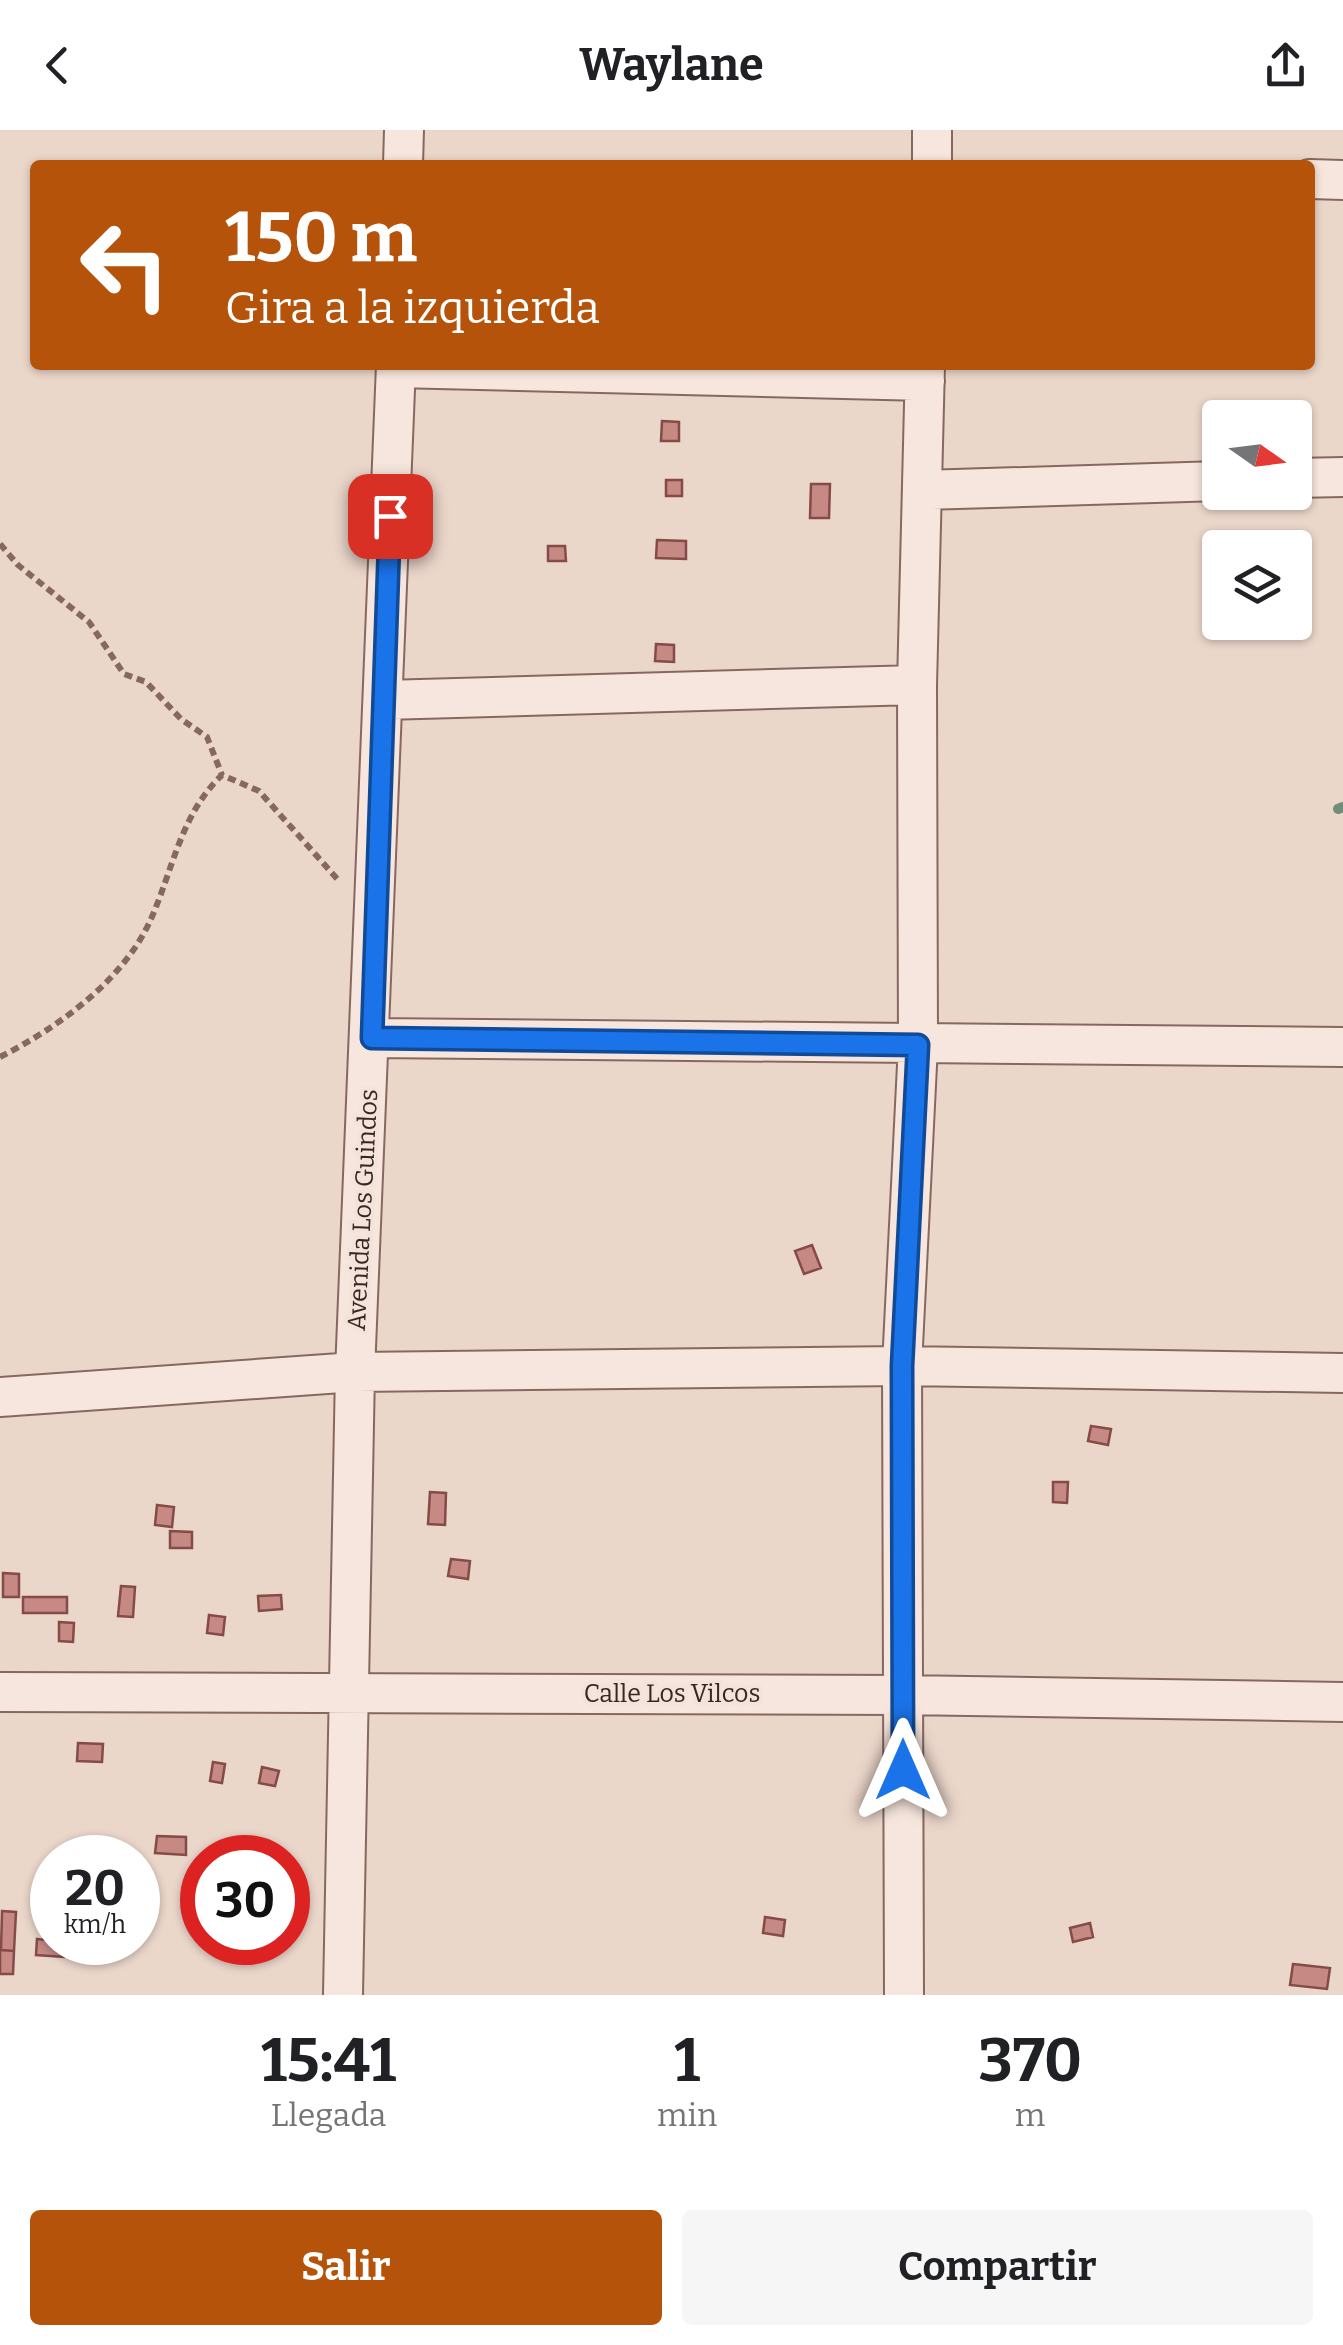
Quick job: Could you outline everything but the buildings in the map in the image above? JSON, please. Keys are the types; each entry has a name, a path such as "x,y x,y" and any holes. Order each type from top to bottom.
{"street":[{"path":"403,160 404,130"},
{"path":"932,130 932,160"},
{"path":"1315,179 1343,180"},
{"name":"Avenida Los Guindos","path":"343,1995 356,1372 396,370"},
{"path":"698,370 925,373 918,685 918,1045 902,1366 904,1995"},
{"path":"1312,478 1343,477"},
{"path":"923,490 1202,482"},
{"path":"384,700 918,685"},
{"path":"372,1038 1343,1047"},
{"path":"0,1397 356,1372 902,1366 1343,1373"},
{"name":"Calle Los Vilcos","path":"0,1692 903,1695 1343,1702"}],"path":[{"path":"0,544 62,603 89,622 124,674 146,682 182,719 207,737 222,776 259,790 345,887 377,900"},
{"path":"0,1056 65,1016 118,971 150,921 200,796 222,776"}],"waterway":[{"path":"1338,809 1343,807"}],"route":[{"path":"390,516 372,1038 918,1045 902,1366 903,1770"}]}
